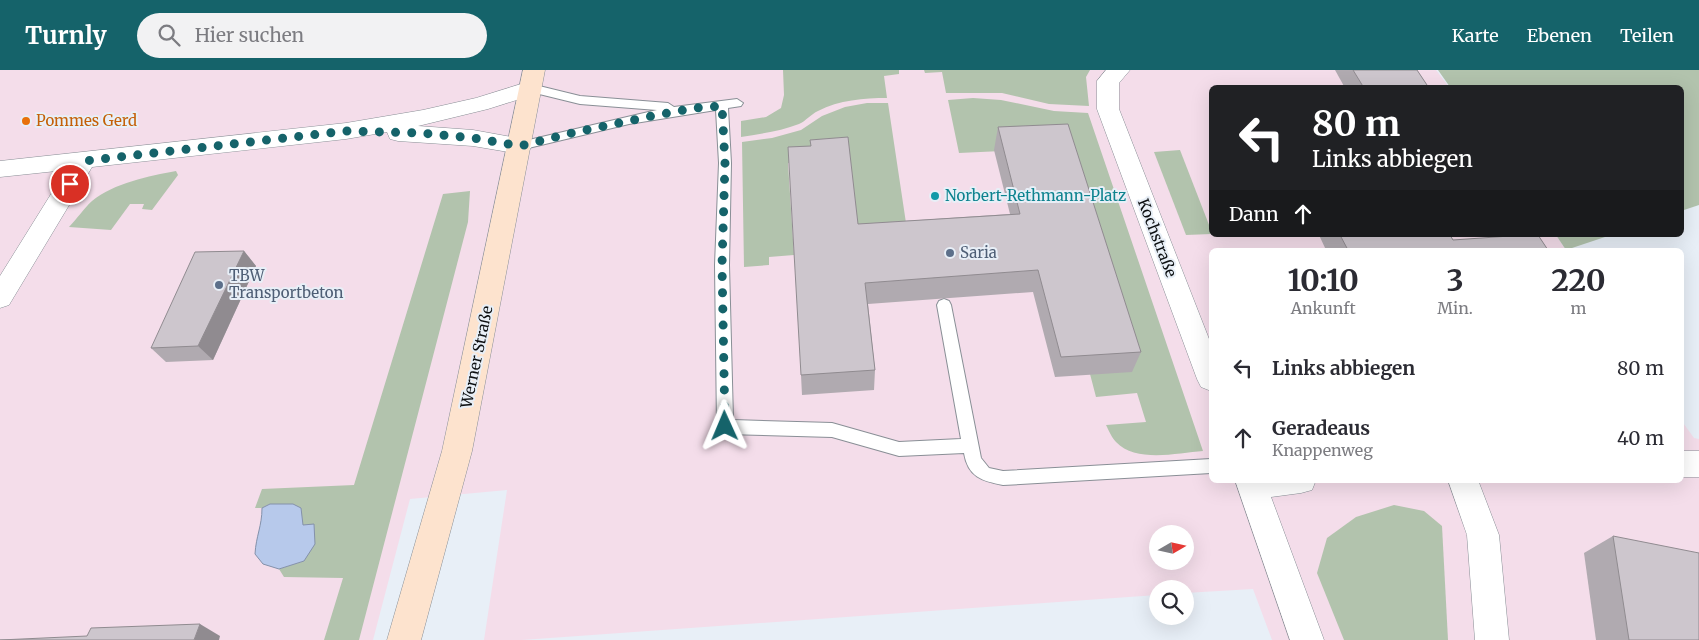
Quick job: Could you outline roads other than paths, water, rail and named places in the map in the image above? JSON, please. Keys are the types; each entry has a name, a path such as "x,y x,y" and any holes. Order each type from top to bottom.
{"main road":[{"name":"Werner Straße","path":"404,640 457,451 533,79"}],"street":[{"name":"Kochstraße","path":"1119,70 1108,81 1108,109 1209,374"},
{"path":"0,169 346,131 480,104 533,79"},
{"path":"346,131 430,134 473,138 520,146"},
{"path":"0,298 84,161"},
{"path":"1684,464 1699,464"},
{"path":"1251,483 1307,640"},
{"path":"1464,483 1483,535 1492,640"}],"lane":[{"path":"533,79 580,100 652,107 695,108"},
{"path":"520,146 572,133 695,108 730,104 725,163 722,265 725,426 832,430 900,449 970,446"},
{"path":"944,305 972,461 984,474 1003,478 1209,466"}],"water":[{"path":"270,504 293,504 301,508 303,525 314,524 315,544 304,561 279,569 263,564 255,554 262,508"}],"place":[{"name":"Pommes Gerd","path":"26,121"},
{"name":"Norbert-Rethmann-Platz","path":"935,196"},
{"name":"Saria","path":"950,253"},
{"name":"TBW Transportbeton","path":"219,285"}]}
